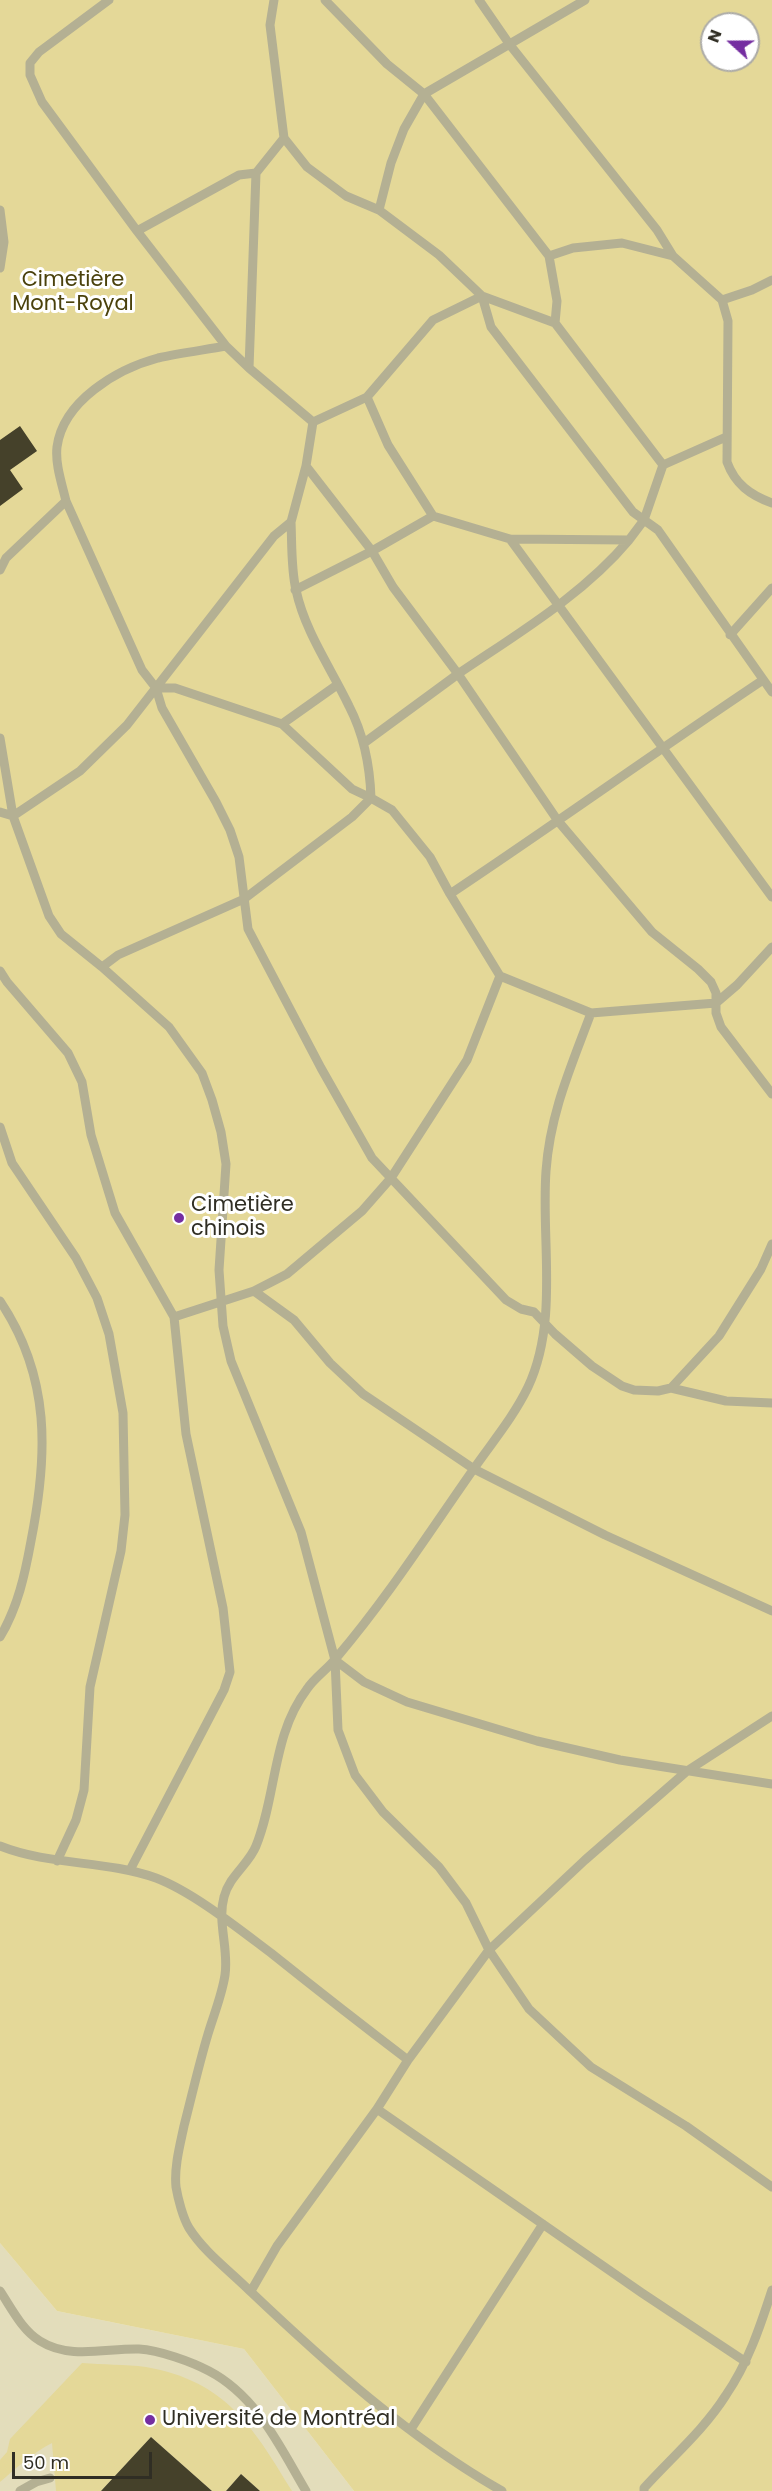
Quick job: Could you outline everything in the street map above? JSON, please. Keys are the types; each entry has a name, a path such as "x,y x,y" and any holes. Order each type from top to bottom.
{"lane":[{"path":"108,0 39,51 30,63 30,75 42,102 137,231 226,346 313,422"},
{"path":"274,0 270,25 284,138 307,167 346,195 379,210 439,255 482,296 555,323 663,465"},
{"path":"325,0 387,64 424,94 549,256 557,301 555,323"},
{"path":"479,0 510,45 657,230 673,256 722,300 728,321 727,462 732,477 743,488 772,503"},
{"path":"379,210 391,163 404,129 424,94 585,0"},
{"path":"249,368 256,173 284,138"},
{"path":"137,231 239,175 256,173"},
{"path":"0,210 4,242 0,268"},
{"path":"549,256 573,248 622,243 673,256"},
{"path":"722,300 752,290 772,280"},
{"path":"313,422 367,397 433,320 482,296"},
{"path":"482,296 490,327 633,512 658,530 772,692"},
{"path":"226,346 158,358 113,376 72,411 61,429 57,449 66,501 142,670 156,688 162,708 230,830 238,857 248,929 372,1158 506,1300 521,1309 534,1312 592,1366 622,1386 634,1390 658,1391 671,1388 726,1401 772,1403"},
{"path":"367,397 388,445 433,516 510,539 629,540"},
{"path":"102,967 118,955 244,898 352,817 371,798 371,777 364,743 349,706 309,627 296,590 291,522 306,466 313,422"},
{"path":"364,743 558,605 617,554 644,520 663,465 726,437"},
{"path":"306,466 372,551 393,588 458,674 558,821 652,932 711,982 716,993 716,1013 721,1027 772,1094"},
{"path":"0,570 6,558 66,501"},
{"path":"296,590 372,551 433,516"},
{"path":"14,816 80,771 127,725 274,536 291,522"},
{"path":"510,539 772,897"},
{"path":"730,634 772,588"},
{"path":"450,894 763,680"},
{"path":"282,724 337,685"},
{"path":"156,688 175,688 282,724 352,789 392,810 430,856 450,894 500,976 591,1013 716,1003 737,985 772,946"},
{"path":"0,738 14,816 49,916 61,934 169,1027 186,1047 206,1082 221,1132 226,1164 219,1270 223,1326 231,1361 301,1532 335,1660 338,1730 355,1776 383,1812 439,1867 466,1903 489,1950 529,2009 591,2067 686,2126 772,2187"},
{"path":"0,812 14,816"},
{"path":"0,970 7,982 68,1053 82,1082 91,1135 115,1213 174,1317 186,1434 223,1608 230,1672 215,1708 130,1870"},
{"path":"174,1317 254,1291 287,1274 362,1212 391,1178 467,1060 500,976"},
{"path":"502,2491 455,2462 393,2417 210,2253 188,2227 176,2187 180,2144 226,1969 222,1917 224,1897 230,1882 255,1850 270,1798 279,1745 291,1717 307,1689 335,1660 418,1552 474,1468 514,1414 530,1382 540,1353 544,1320 546,1286 543,1220 550,1133 560,1090 591,1013"},
{"path":"0,1127 12,1163 76,1258 97,1298 109,1334 123,1413 125,1515 121,1551 90,1687 84,1790 76,1820 57,1862"},
{"path":"671,1388 719,1336 756,1277 772,1244"},
{"path":"254,1291 294,1320 330,1363 363,1394 474,1468 605,1535 772,1611"},
{"path":"0,1301 23,1341 33,1371 40,1406 43,1439 41,1480 27,1562 18,1599 0,1637"},
{"path":"335,1660 364,1682 407,1702 537,1741 621,1760 772,1784"},
{"path":"251,2291 277,2246 377,2109 408,2060 489,1950 585,1860 687,1771 772,1716"},
{"path":"0,1846 57,1862 130,1870 158,1879 180,1890 222,1917 408,2060"},
{"path":"377,2109 746,2361"},
{"path":"411,2430 543,2224"},
{"path":"642,2490 726,2397 746,2361 772,2290"},
{"path":"0,2291 25,2329 40,2341 51,2346 96,2353 140,2349 163,2354 210,2371 252,2405 268,2426 306,2491"},
{"path":"20,2491 36,2482 50,2478"}],"shaded area":[{"name":"Université de Montréal","path":"0,2243 57,2311 244,2349 354,2491 0,2491"}],"green space":[{"name":"Cimetière Mont-Royal","path":"0,0 772,0 772,2491 354,2491 244,2349 57,2311 0,2243"},
{"path":"82,2363 146,2367 197,2383 234,2410 250,2427 292,2491 260,2491 241,2474 226,2491 212,2491 151,2437 101,2491 56,2491 52,2443 32,2455 0,2482 0,2460 7,2452 10,2439"}],"building":[{"path":"20,426 37,451 10,470 23,489 0,506 0,440"},
{"path":"151,2437 212,2491 101,2491"},
{"path":"241,2474 260,2491 226,2491"}],"place":[{"name":"Cimetière chinois","path":"179,1218"},
{"name":"Université de Montréal","path":"150,2420"}]}
